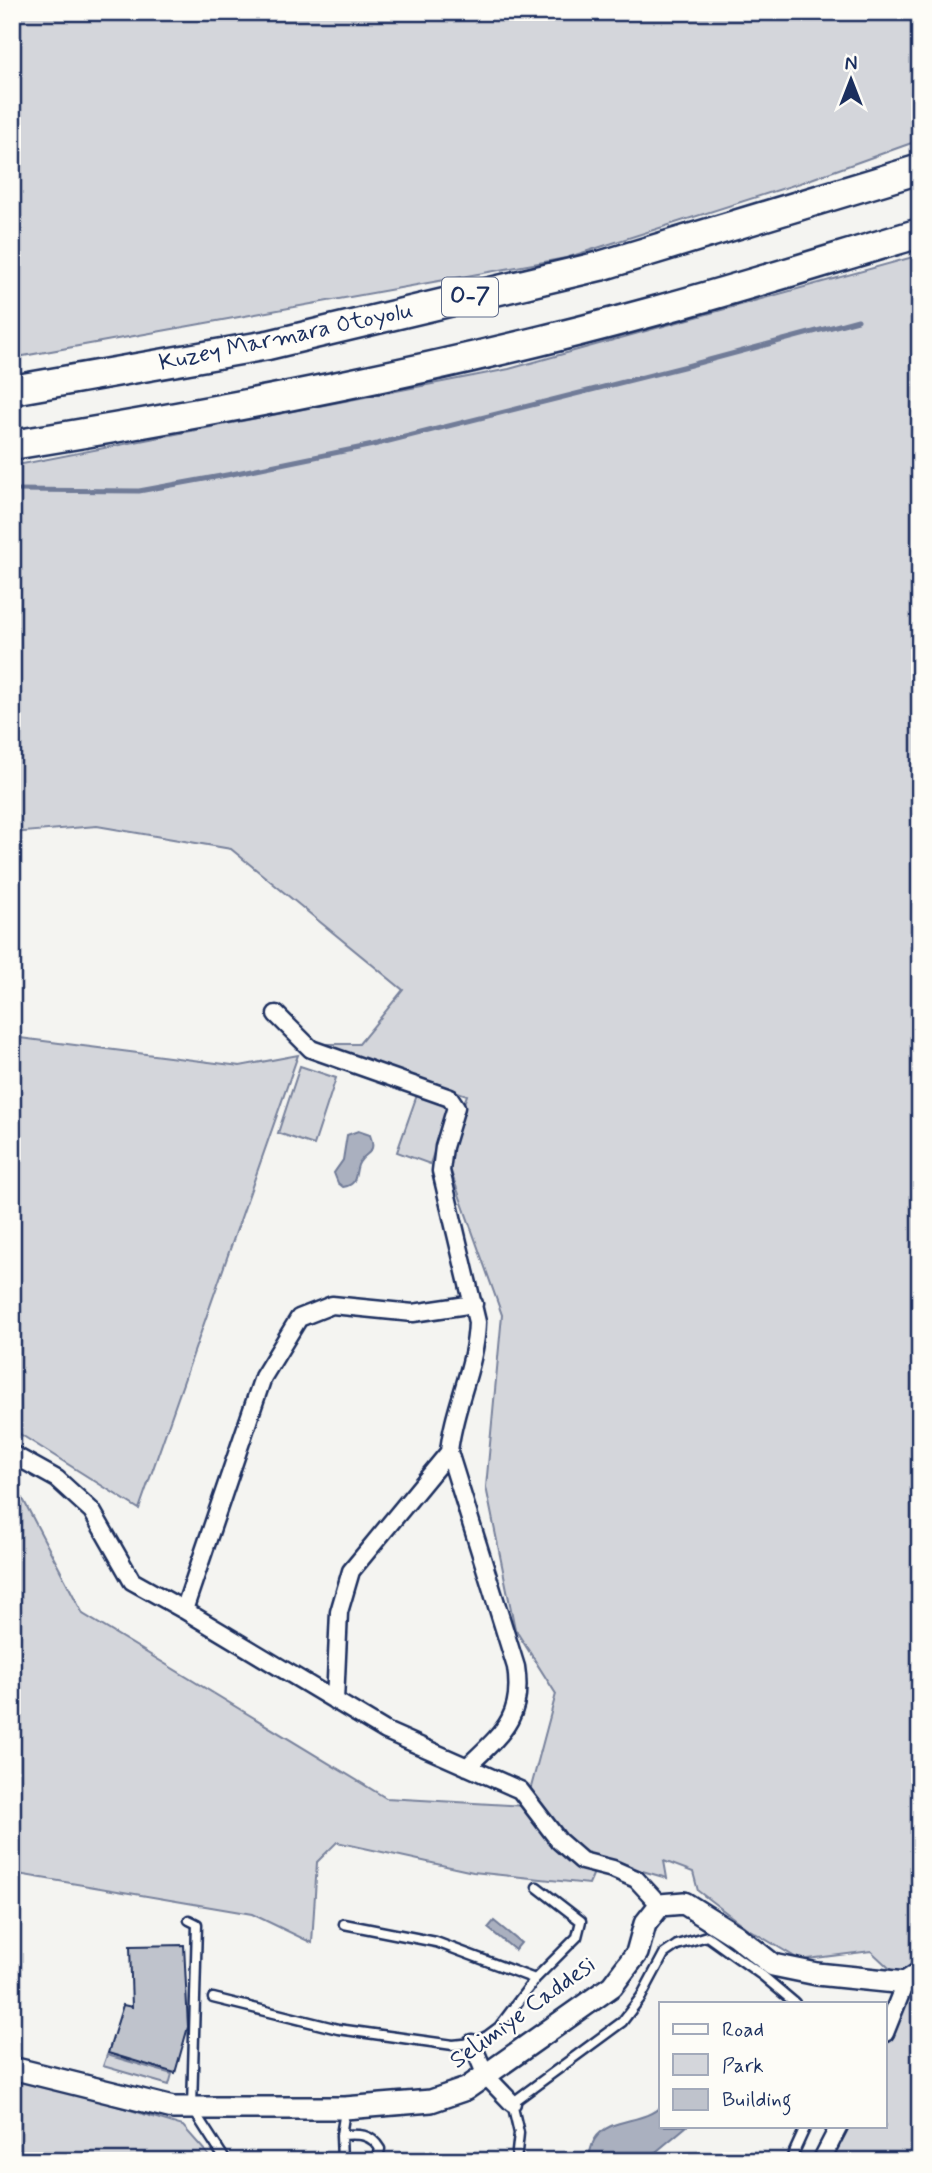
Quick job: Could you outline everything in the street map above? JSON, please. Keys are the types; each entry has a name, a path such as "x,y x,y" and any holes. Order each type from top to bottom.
{"highway":[{"name":"Kuzey Marmara Otoyolu","path":"12,390 268,345 600,266 920,169"},
{"name":"O-7","path":"12,445 116,428 404,372 654,311 920,233"}],"street":[{"path":"276,1014 311,1049 450,1098 454,1103 456,1112 444,1147 442,1184 474,1304 477,1342 451,1431 449,1452 516,1667 519,1685 518,1700 512,1717 503,1731 467,1767"},
{"path":"184,1610 264,1377 299,1318 332,1306 413,1314 474,1304"},
{"path":"335,1701 339,1612 352,1571 449,1452"},
{"path":"12,1454 57,1479 92,1511 132,1581 386,1731 520,1790 559,1840 582,1861 613,1869 636,1879 660,1905 684,1903 735,1935 773,1965 817,1975 912,1978 886,2031"},
{"name":"Selimiye Caddesi","path":"12,2068 173,2108 345,2108 431,2102 466,2090 612,1986 637,1953 645,1924 660,1905"},
{"path":"472,2043 486,2076 512,2103"},
{"path":"821,2161 838,2128"}],"lane":[{"path":"213,1998 338,2029 453,2045 472,2043 499,2027 536,1979 578,1937 580,1921 537,1887"},
{"path":"189,1920 197,1924 192,2108 226,2161"},
{"path":"344,1924 436,1941 536,1979"},
{"path":"516,2161 519,2133 512,2103 622,2022 640,1997 664,1954 677,1945 708,1936 794,2002"},
{"path":"342,2161 341,2135 345,2108"},
{"path":"790,2161 805,2128"},
{"path":"341,2135 359,2134 371,2138 380,2149 377,2161"}],"green space":[{"path":"12,12 920,12 920,140 800,183 566,258 12,358"},
{"path":"920,255 920,2161 814,2161 829,2128 886,2128 886,2012 905,1983 871,1951 800,1960 745,1927 698,1891 693,1872 664,1861 667,1878 600,1859 589,1884 473,1872 337,1842 317,1862 312,1943 252,1914 12,1873 12,1491 24,1501 83,1614 386,1798 526,1806 556,1694 515,1629 486,1487 502,1315 445,1155 467,1095 313,1044 359,1044 403,990 231,849 97,826 12,833 12,466 509,369"},
{"path":"12,1037 240,1066 298,1055 139,1509 12,1429"},
{"path":"300,1066 336,1078 314,1145 278,1133"},
{"path":"417,1095 450,1106 430,1164 397,1152"},
{"path":"107,2055 172,2074 169,2085 103,2066"},
{"path":"12,2074 183,2126 214,2161 12,2161"}],"water":[{"path":"358,1131 370,1135 371,1150 358,1165 353,1182 343,1187 334,1173 343,1160 347,1135"},
{"path":"494,1921 521,1943 515,1950 488,1928"},
{"path":"659,2108 659,2128 685,2128 651,2156 651,2161 587,2161 594,2141 601,2132"}],"building":[{"path":"184,1945 188,2027 175,2073 108,2053 123,2005 132,2007 130,1946"}],"waterway":[{"path":"12,490 139,491 232,474 373,445 858,320"}]}
